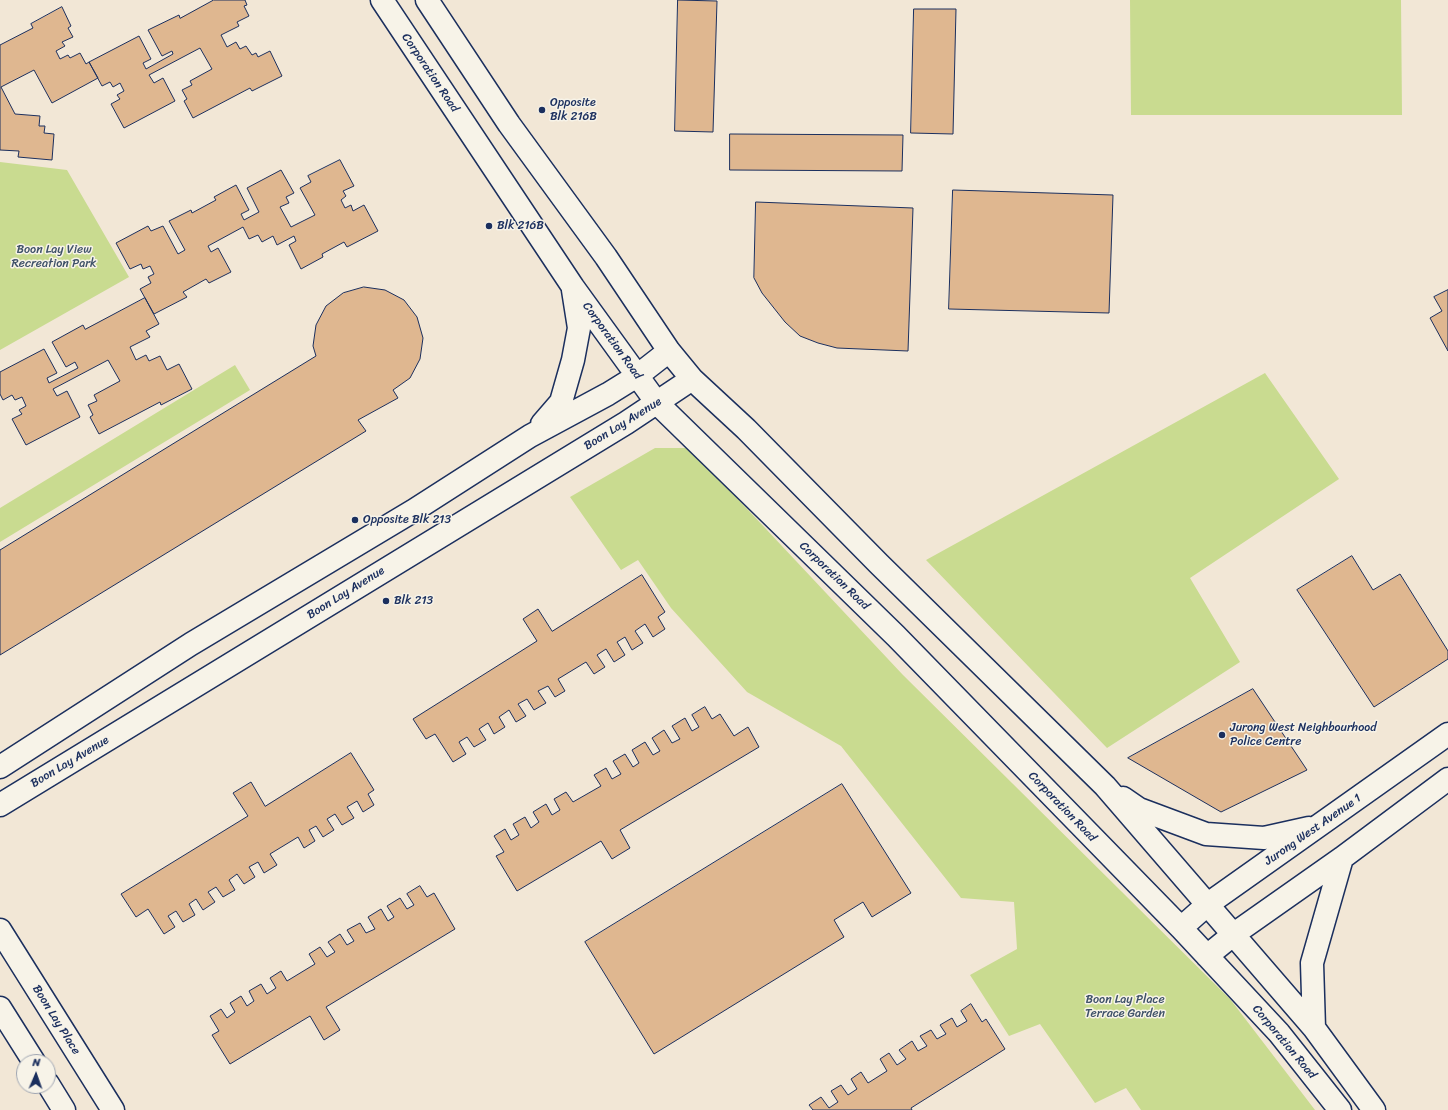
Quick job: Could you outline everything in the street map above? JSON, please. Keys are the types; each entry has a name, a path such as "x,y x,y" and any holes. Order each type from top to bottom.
{"main road":[{"name":"Corporation Road","path":"382,0 573,287 657,403 896,636 1181,928 1278,1033 1340,1110"},
{"path":"427,0 509,124 606,258 669,350 692,379 746,429 885,570 1105,786 1314,1028 1374,1110"},
{"path":"530,436 561,402 573,360 579,328 573,287"},
{"path":"0,767 191,644 413,511 530,436 608,394 637,376 669,350"},
{"name":"Boon Lay Avenue","path":"0,805 657,403 692,379"},
{"name":"Jurong West Avenue 1","path":"1181,928 1208,904 1448,734"},
{"path":"1207,956 1234,934 1342,858 1448,779"},
{"path":"1105,786 1139,809 1206,834 1264,838 1318,826"},
{"path":"1314,1028 1312,963 1342,858"},
{"name":"Boon Lay Place","path":"0,930 113,1110"},
{"path":"0,1008 29,1054"},
{"path":"54,1094 64,1110"}],"green space":[{"path":"1130,0 1401,0 1402,115 1131,115"},
{"name":"Boon Lay View Recreation Park","path":"0,162 67,170 129,277 0,350"},
{"path":"235,365 250,390 0,542 0,508"},
{"path":"1265,373 1339,479 1190,578 1240,662 1107,748 926,560"},
{"name":"Boon Lay Place Terrace Garden","path":"655,448 690,448 903,675 1230,999 1315,1110 1141,1110 1126,1088 1095,1103 1040,1024 1009,1036 970,975 1017,949 1014,902 961,898 841,746 747,692 671,608 638,560 621,570 570,497"}],"building":[{"path":"214,0 245,0 247,5 244,6 249,16 237,22 239,26 221,35 227,47 236,42 240,49 246,46 252,55 256,53 258,57 270,51 282,76 252,91 250,88 193,118 184,101 187,99 182,90 192,85 190,81 212,69 200,48 149,75 154,83 163,78 175,101 124,128 111,104 120,99 117,95 124,91 120,83 113,87 110,82 102,86 89,62 139,36 151,59 143,63 146,69 173,54 172,51 162,56 148,30 179,15 180,18"},
{"path":"678,0 717,1 713,132 675,131"},
{"path":"62,7 71,26 68,28 73,37 62,42 65,46 56,51 60,59 68,55 70,58 80,53 86,64 89,62 98,78 52,103 34,70 1,87 15,114 40,116 39,126 45,126 44,133 54,134 52,160 18,157 19,151 0,150 0,45 33,28 31,24"},
{"path":"914,9 956,9 953,134 911,133"},
{"path":"730,134 903,135 902,171 730,170"},
{"path":"340,160 354,186 343,191 346,196 341,200 345,208 351,205 353,211 364,205 378,231 347,247 344,242 322,254 323,257 301,269 289,245 296,241 294,236 277,245 273,236 262,242 258,235 249,239 243,227 208,246 211,252 218,248 231,272 209,283 206,279 183,292 187,297 154,314 140,289 151,283 148,277 154,274 150,266 143,269 141,264 130,269 116,243 148,226 151,231 163,226 178,254 185,250 169,221 191,210 192,213 216,200 214,197 236,185 249,210 241,214 244,220 259,212 247,188 281,170 294,193 286,197 289,203 280,207 291,227 315,215 300,188 311,182 308,176"},
{"path":"953,190 1113,195 1109,313 949,309"},
{"path":"756,202 913,208 908,351 837,348 800,336 785,322 762,293 754,278"},
{"path":"364,287 385,290 404,300 417,317 423,338 420,359 410,378 393,390 398,398 358,420 366,431 0,655 0,550 316,356 313,346 316,325 326,306 343,293"},
{"path":"1448,290 1448,351 1430,318 1442,311 1434,297"},
{"path":"145,298 159,324 146,331 150,337 130,347 136,360 146,355 149,361 160,356 167,370 179,364 192,389 161,405 160,402 99,434 90,417 93,415 88,405 97,401 94,395 120,381 108,360 53,389 57,396 67,391 80,417 26,445 12,419 22,414 19,410 26,406 22,397 15,400 12,395 3,400 0,394 0,372 44,349 57,373 47,378 49,383 78,368 75,362 66,367 52,342 83,325 85,329"},
{"path":"1352,556 1373,590 1400,574 1448,651 1448,659 1374,707 1297,590"},
{"path":"642,575 665,612 658,617 665,629 653,637 645,624 635,631 643,643 632,650 625,637 617,642 625,655 614,662 606,649 597,655 605,667 594,674 586,662 558,679 565,691 555,697 548,686 538,691 546,703 534,710 527,699 518,704 526,716 516,722 509,710 499,717 505,727 494,734 488,723 479,729 486,740 474,747 467,737 459,742 466,754 453,762 435,734 426,739 413,719 537,641 523,619 538,609 552,631"},
{"path":"1253,689 1307,770 1221,812 1128,758"},
{"path":"705,707 712,719 720,714 734,736 748,727 759,747 620,830 630,848 612,859 601,841 517,891 496,856 504,852 494,836 505,829 511,840 519,835 513,824 525,817 531,828 539,822 533,812 546,804 552,815 560,810 554,799 566,792 573,802 601,786 594,775 606,768 612,779 621,774 613,761 625,754 633,767 639,763 632,750 645,742 653,755 660,751 652,738 664,730 672,743 680,739 672,726 685,718 692,731 699,727 692,715"},
{"path":"351,753 374,790 368,794 374,805 363,812 357,801 347,807 354,818 342,825 335,814 327,819 334,830 323,837 316,826 309,830 315,841 304,848 298,837 270,854 277,865 264,873 258,862 249,867 255,877 244,884 237,874 229,880 235,890 223,897 216,887 208,892 215,902 203,910 196,899 189,904 195,915 183,922 176,911 168,916 175,927 164,934 148,909 136,917 121,894 248,816 233,793 251,782 265,806"},
{"path":"842,784 911,893 872,917 863,902 834,920 844,937 654,1054 585,942"},
{"path":"420,886 427,897 434,893 455,929 326,1007 340,1030 324,1040 310,1016 230,1064 212,1035 219,1031 210,1016 221,1009 227,1018 235,1012 230,1003 241,996 247,1006 254,1001 249,991 261,984 267,994 276,988 270,978 281,971 287,981 315,964 309,954 320,947 327,957 335,952 328,942 340,934 347,945 354,941 347,930 360,923 366,933 375,929 368,917 381,909 388,921 394,917 387,906 400,898 407,909 414,905 407,894"},
{"path":"971,1004 982,1022 986,1019 1005,1049 911,1108 912,1110 813,1110 809,1105 821,1097 829,1108 838,1102 831,1091 841,1085 848,1095 857,1089 851,1079 861,1072 868,1083 887,1071 880,1059 889,1053 897,1065 906,1059 899,1050 912,1041 918,1051 927,1046 920,1036 931,1030 937,1039 946,1034 940,1025 952,1018 957,1027 967,1021 961,1011"}],"place":[{"name":"Opposite Blk 216B","path":"542,110"},
{"name":"Blk 216B","path":"489,226"},
{"name":"Opposite Blk 213","path":"355,520"},
{"name":"Blk 213","path":"386,601"},
{"name":"Jurong West Neighbourhood Police Centre","path":"1222,735"}]}
